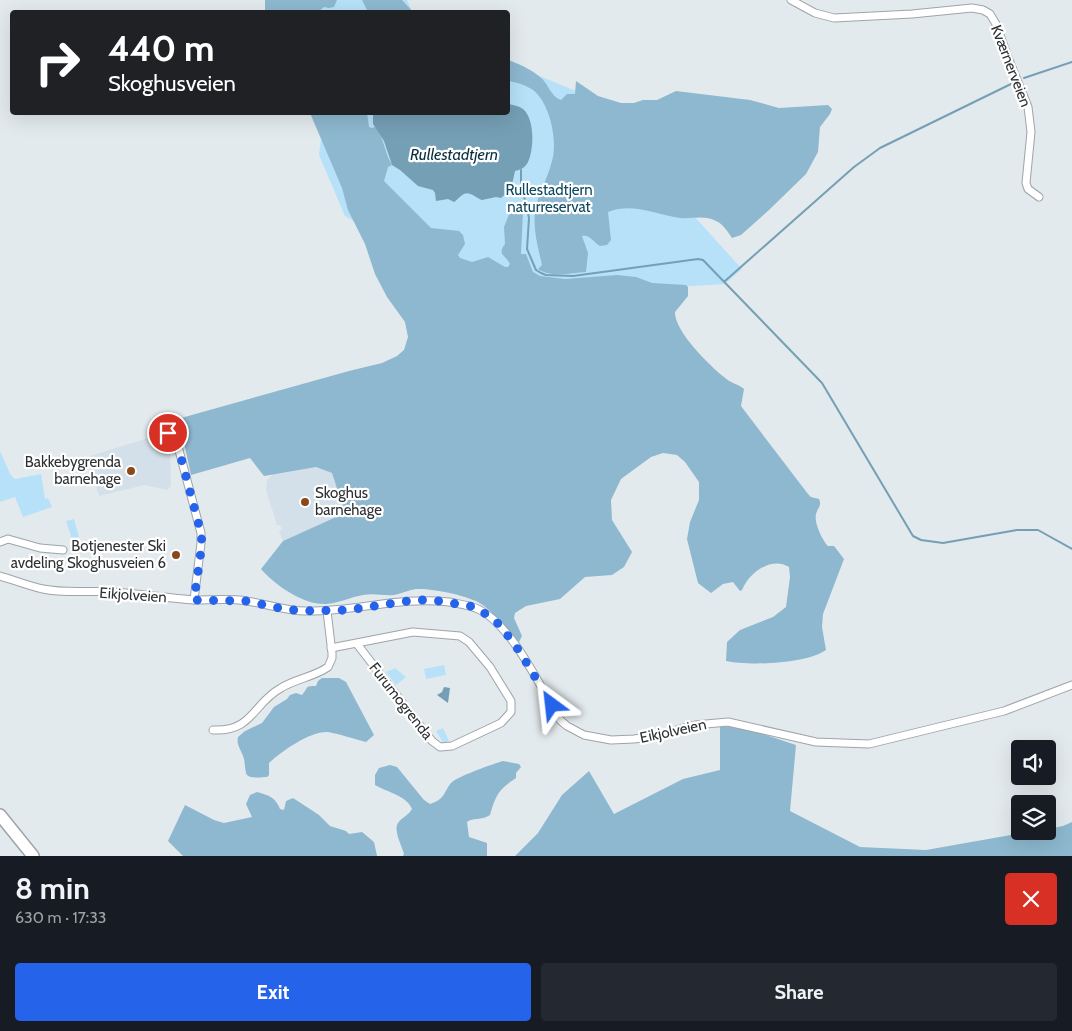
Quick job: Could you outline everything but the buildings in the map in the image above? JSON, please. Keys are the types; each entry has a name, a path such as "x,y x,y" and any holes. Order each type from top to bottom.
{"main road":[{"path":"0,815 34,856"}],"street":[{"name":"Kværnerveien","path":"791,0 816,13 834,18 912,14 972,8 980,9 990,14 996,24 1028,107 1031,132 1026,183 1028,189 1039,197"},
{"path":"156,433 168,433 176,439 201,533 202,544 194,600"},
{"path":"0,542 8,539 40,548 63,550"},
{"name":"Eikjolveien","path":"0,576 44,589 114,592 194,600 238,600 284,609 327,611 415,600 463,604 479,609 500,625 529,667 560,720 584,736 611,740 654,736 695,725 728,722 816,742 869,744 1004,711 1072,685"},
{"path":"213,730 239,726 252,716 279,688 326,669 332,658 327,611"},
{"name":"Furumogrenda","path":"332,648 414,632 464,637 490,667 511,701 512,712 501,723 452,746 440,747 432,741 357,644"}],"shaded area":[{"name":"Bakkebygrenda barnehage","path":"148,438 170,445 171,486 167,490 145,485 99,496 87,457"},
{"name":"Skoghus barnehage","path":"316,467 332,473 345,513 283,541 279,531 282,529 280,525 277,525 266,490 267,480 273,474"}],"green space":[{"path":"265,0 337,0 334,7 324,7 320,10 265,10"},
{"path":"295,0 407,0 411,10 295,10"},
{"path":"362,0 402,0 411,10 367,10"},
{"path":"510,61 536,74 543,80 554,96 561,100 567,94 575,94 576,81 598,96 621,103 657,100 676,91 750,100 779,108 828,105 832,109 820,127 818,152 806,174 741,235 732,238 721,224 708,218 681,218 644,210 617,209 608,212 611,240 607,245 600,246 590,237 582,236 588,253 586,272 549,273 538,269 542,265 536,239 535,212 554,153 553,133 548,113 539,96 533,90 510,81"},
{"name":"Rullestadtjern naturreservat","path":"510,64 583,94 742,269 725,284 485,298 345,216 319,155 324,115 510,115"},
{"path":"311,115 367,115 369,127 375,127 378,131 392,165 388,167 384,181 431,228 459,231 463,235 465,244 458,255 460,258 472,262 488,257 508,267 510,264 502,253 505,244 504,227 510,212 520,209 523,212 521,254 526,254 533,272 540,276 565,279 617,275 636,277 652,283 686,285 688,287 688,296 675,312 680,329 710,365 726,379 744,389 741,406 808,494 819,499 820,505 816,514 818,529 826,544 834,546 844,559 823,614 822,627 826,650 817,655 777,663 736,663 726,661 727,642 740,630 773,617 786,607 790,577 789,567 775,564 761,568 755,572 740,591 733,582 723,584 711,593 698,583 687,539 690,522 699,500 699,482 685,462 677,455 663,453 651,457 621,479 611,500 612,520 632,552 624,567 612,575 585,577 560,599 526,606 515,613 514,618 522,636 519,642 495,616 484,606 472,599 439,591 416,589 394,595 367,594 326,604 317,603 299,598 290,593 267,575 261,569 283,541 345,513 332,473 316,467 264,476 250,458 191,475 183,438 174,420 382,363 397,356 404,350 408,337 405,322 387,297 375,274 365,244 348,210 342,188"},
{"path":"0,451 10,474 15,479 41,474 45,499 48,498 52,507 23,517 15,497 0,502"},
{"path":"74,519 79,537 72,539 66,521"},
{"path":"444,665 446,675 426,679 424,669"},
{"path":"395,668 406,677 396,685 386,672"},
{"path":"322,678 339,678 346,682 374,735 366,742 328,732 313,735 281,753 269,763 269,775 267,777 247,775 238,737 245,731 262,723 274,707 290,695 296,693 302,695 310,686 316,686"},
{"path":"720,726 748,729 796,745 790,811 860,847 926,850 1011,835 1011,840 1056,840 1056,827 1072,822 1072,856 515,856 538,833 562,795 589,771 614,814 683,779 720,770"},
{"path":"443,728 449,741 444,744 436,731"},
{"path":"503,761 519,764 521,767 516,773 516,778 498,794 490,815 467,822 469,837 487,843 487,856 403,856 397,834 397,826 412,809 406,801 375,785 375,775 379,768 390,765 397,767 424,800 430,804 439,800 456,779"},
{"path":"257,792 272,797 280,809 284,810 286,801 293,798 319,815 330,826 346,831 349,834 362,832 374,842 377,856 183,856 168,841 185,805 224,823 252,817 246,804 250,795"}],"water":[{"name":"Rullestadtjern","path":"510,104 523,109 530,120 532,142 530,156 525,166 515,171 511,189 501,198 496,197 482,200 466,193 454,202 448,199 436,201 433,190 418,186 392,165 384,141 373,124 373,115 510,115"},
{"path":"444,687 450,688 448,703 437,695 442,692"}],"waterway":[{"path":"1024,78 1072,62"},
{"path":"725,281 854,167 880,148 1013,83"},
{"path":"521,170 521,183 526,188 524,196 529,218 527,249 536,270 546,275 573,276 698,259 703,260 822,383 913,536 921,540 943,543 1017,530 1038,530 1072,549"}],"place":[{"name":"Bakkebygrenda barnehage","path":"131,471"},
{"name":"Skoghus barnehage","path":"305,502"},
{"name":"Botjenester Ski avdeling Skoghusveien 6","path":"176,555"}],"route":[{"path":"168,433 176,439 201,533 202,544 194,600 228,599 304,611 348,610 415,600 432,600 470,606 479,609 500,625 520,652 552,705"}]}
